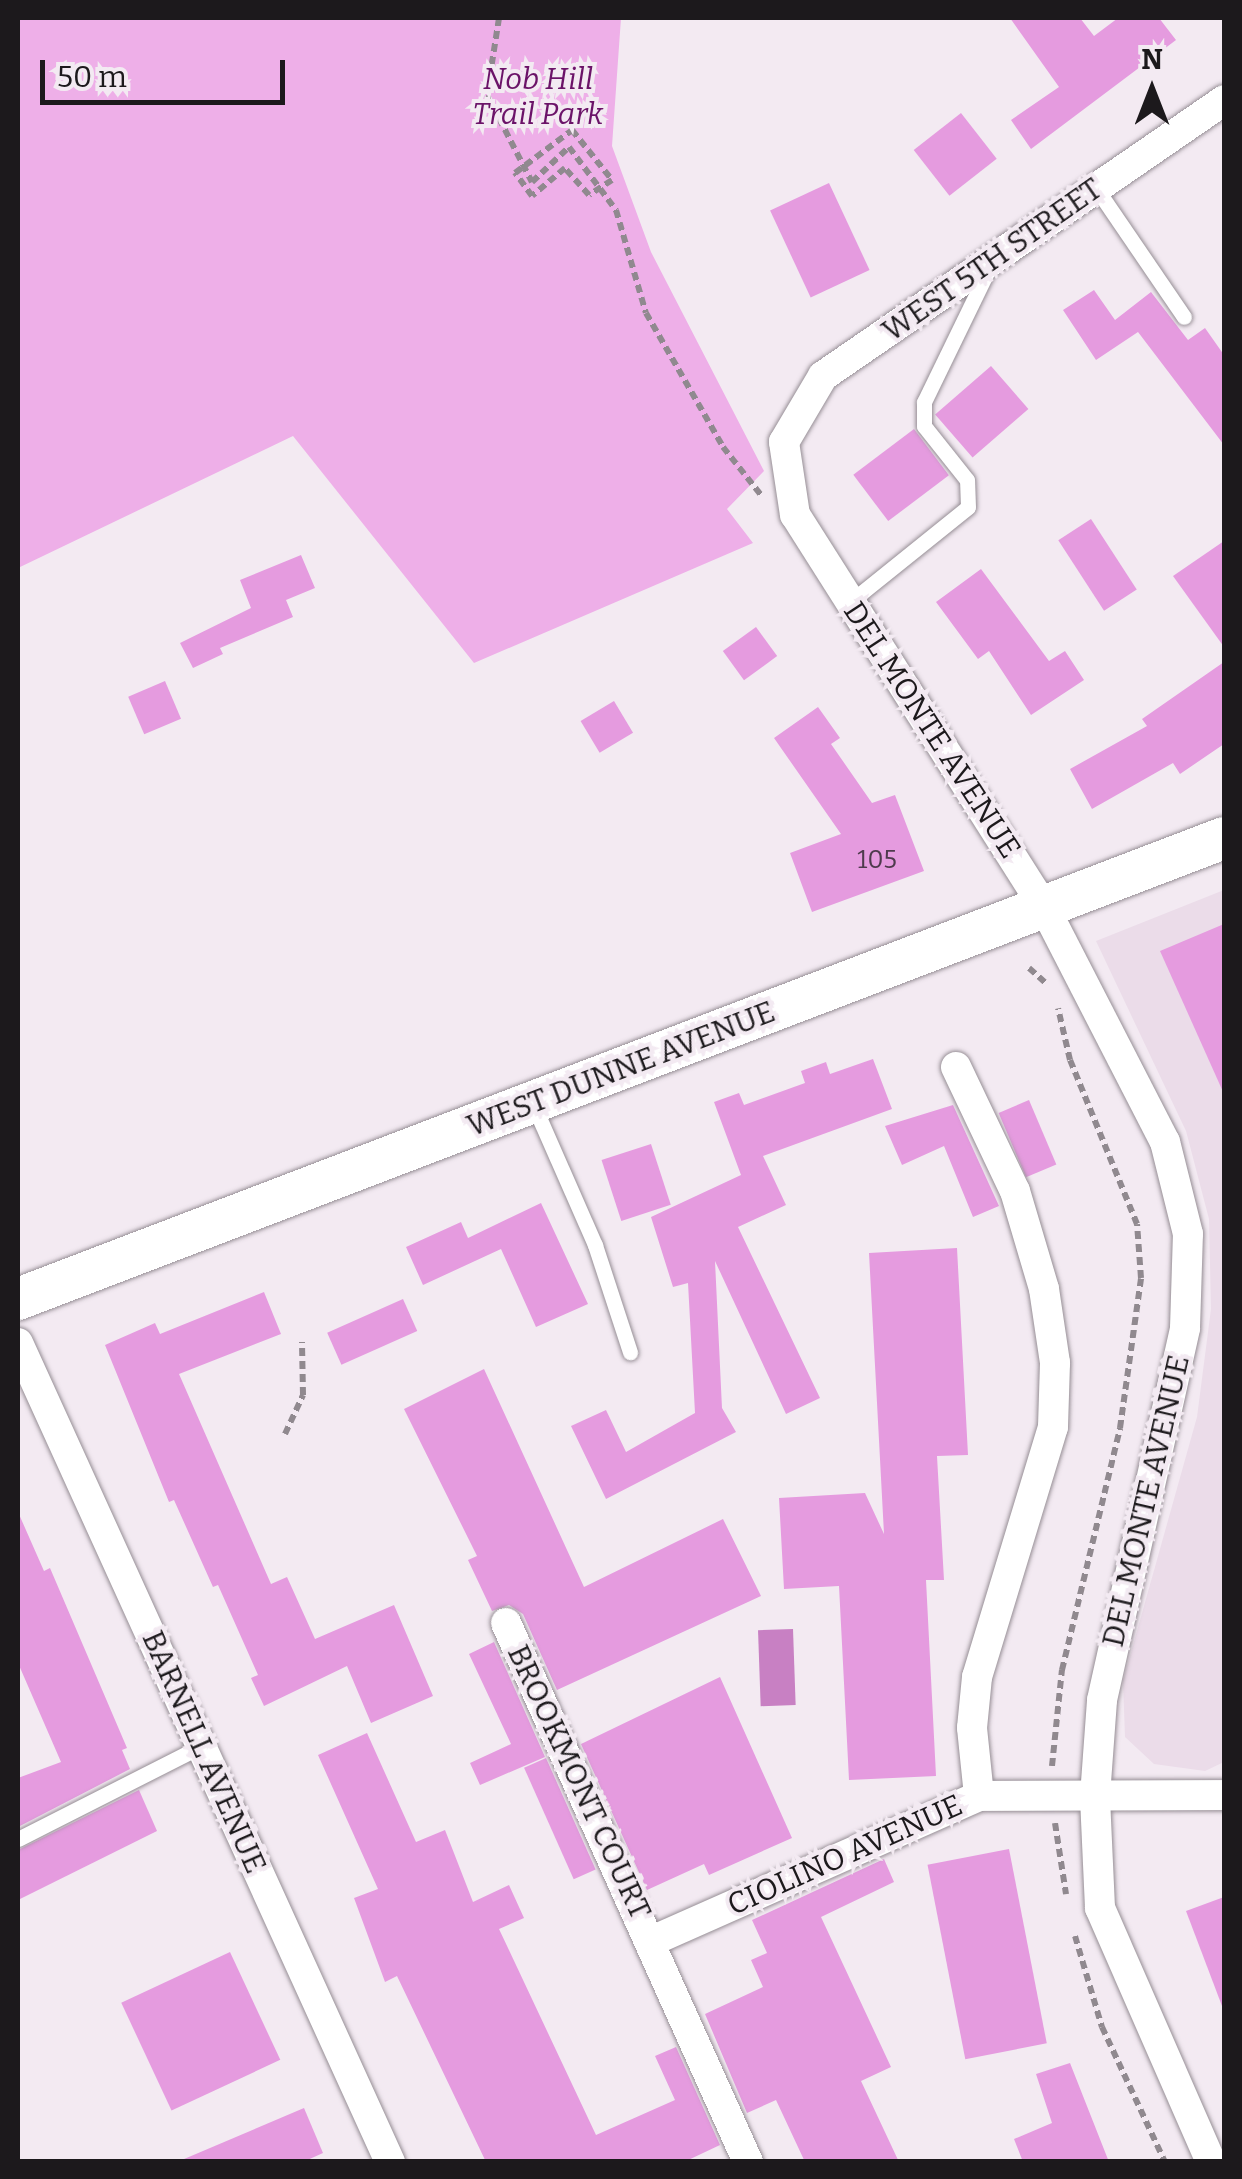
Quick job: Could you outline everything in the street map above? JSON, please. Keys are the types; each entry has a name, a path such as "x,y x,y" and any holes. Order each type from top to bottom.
{"main road":[{"name":"WEST DUNNE AVENUE","path":"18,1300 1224,838"}],"street":[{"name":"WEST 5TH STREET","path":"784,442 823,376 1224,100"},
{"name":"DEL MONTE AVENUE","path":"784,442 795,515 1044,907 1165,1142 1188,1234 1175,1394 1117,1616 1102,1700 1096,1796 1100,1908 1212,2162"},
{"path":"956,1067 1014,1190 1044,1289 1055,1363 1052,1426 978,1677 972,1728 979,1796"},
{"name":"BARNELL AVENUE","path":"18,1343 390,2162"},
{"name":"BROOKMONT COURT","path":"506,1623 748,2162"},
{"name":"CIOLINO AVENUE","path":"652,1941 979,1796 1224,1796"}],"lane":[{"path":"1096,188 1184,317"},
{"path":"850,602 968,507 967,480 924,426 924,402 995,258"},
{"path":"532,1102 595,1244 630,1352"},
{"path":"18,1840 202,1746"}],"path":[{"path":"499,18 486,95 532,182 569,147 616,210 646,313 752,485"},
{"path":"572,130 612,180 590,195 565,168 532,196 515,173 572,130"},
{"path":"1029,968 1054,989 1070,1060 1114,1154 1137,1224 1140,1278 1120,1428 1050,1738 1068,1904"},
{"path":"285,1434 303,1395 302,1342"},
{"path":"1072,1921 1102,2028 1165,2162"}],"shaded area":[{"path":"1224,890 1224,1762 1205,1771 1154,1764 1125,1737 1123,1681 1197,1417 1211,1309 1209,1219 1186,1131 1096,941"},
{"path":"793,1629 796,1705 761,1706 758,1630"}],"green space":[{"name":"Nob Hill Trail Park","path":"18,18 621,18 612,146 651,252 764,471 727,509 753,543 474,663 293,436 18,568"}],"building":[{"path":"1010,18 1080,18 1094,36 1118,18 1159,18 1176,40 1031,149 1011,120 1059,87"},
{"path":"961,113 997,159 949,196 914,150"},
{"path":"829,183 870,270 811,297 770,210"},
{"path":"1094,290 1115,320 1151,292 1188,340 1205,328 1224,355 1224,445 1138,332 1096,360 1063,310"},
{"path":"991,366 1028,409 973,458 935,415"},
{"path":"914,429 949,475 888,521 853,475"},
{"path":"1091,519 1137,589 1104,611 1058,540"},
{"path":"1224,541 1224,647 1173,576"},
{"path":"301,555 315,588 286,600 293,617 220,648 223,654 193,668 180,643 251,608 240,580"},
{"path":"981,569 1049,661 1065,651 1084,680 1031,715 989,651 978,659 936,602"},
{"path":"756,627 777,656 744,680 723,651"},
{"path":"1224,662 1224,744 1180,774 1173,763 1092,809 1070,769 1147,726 1142,719"},
{"path":"165,681 181,719 144,734 128,697"},
{"path":"614,701 633,733 600,753 581,721"},
{"path":"818,707 840,738 831,744 872,803 895,795 924,871 812,912 790,853 841,834 774,738"},
{"path":"1224,924 1224,1094 1160,951"},
{"path":"873,1059 892,1109 763,1156 786,1205 738,1227 820,1398 786,1414 715,1261 722,1408 736,1432 606,1499 571,1426 606,1410 626,1452 695,1413 688,1283 673,1287 651,1217 741,1175 714,1102 739,1093 744,1105 805,1083 801,1071 826,1062 830,1074"},
{"path":"1029,1100 1056,1164 1026,1177 999,1113"},
{"path":"953,1105 999,1206 973,1217 944,1146 902,1165 885,1126"},
{"path":"651,1144 671,1205 621,1221 602,1160"},
{"path":"541,1203 588,1304 536,1327 501,1249 423,1285 406,1247 461,1222 468,1238"},
{"path":"957,1248 968,1455 937,1456 944,1580 926,1580 936,1776 849,1780 839,1586 784,1589 779,1498 865,1493 884,1534 869,1253"},
{"path":"264,1292 281,1334 179,1374 271,1584 287,1577 315,1639 394,1605 433,1696 371,1723 347,1666 264,1706 251,1678 258,1675 218,1585 213,1587 174,1500 169,1502 105,1345 155,1323 160,1334"},
{"path":"403,1299 417,1331 341,1365 327,1333"},
{"path":"484,1369 584,1587 723,1519 761,1596 557,1690 523,1614 509,1605 492,1611 468,1560 477,1556 404,1409"},
{"path":"18,1512 44,1571 50,1568 127,1748 122,1750 130,1769 18,1827 18,1778 61,1762 18,1663"},
{"path":"494,1642 545,1757 480,1785 470,1763 511,1744 469,1654"},
{"path":"720,1677 792,1838 709,1875 704,1864 647,1890 581,1744"},
{"path":"367,1733 416,1842 445,1830 473,1902 509,1885 524,1918 499,1929 596,2135 675,2100 655,2056 676,2047 720,2145 684,2162 486,2162 397,1976 385,1982 354,1898 378,1889 318,1755"},
{"path":"546,1758 596,1869 574,1879 524,1768"},
{"path":"139,1790 157,1831 18,1900 18,1850"},
{"path":"1009,1849 1047,2043 965,2059 928,1865"},
{"path":"884,1859 894,1882 821,1917 891,2067 861,2081 899,2162 805,2162 776,2100 747,2113 705,2014 763,1987 751,1960 767,1953 752,1920"},
{"path":"1224,1897 1224,2005 1222,2006 1186,1911"},
{"path":"230,1952 280,2060 172,2111 121,2003"},
{"path":"1070,2063 1109,2162 1023,2162 1014,2139 1052,2123 1036,2074"},
{"path":"304,2108 323,2153 303,2162 177,2162"}]}
